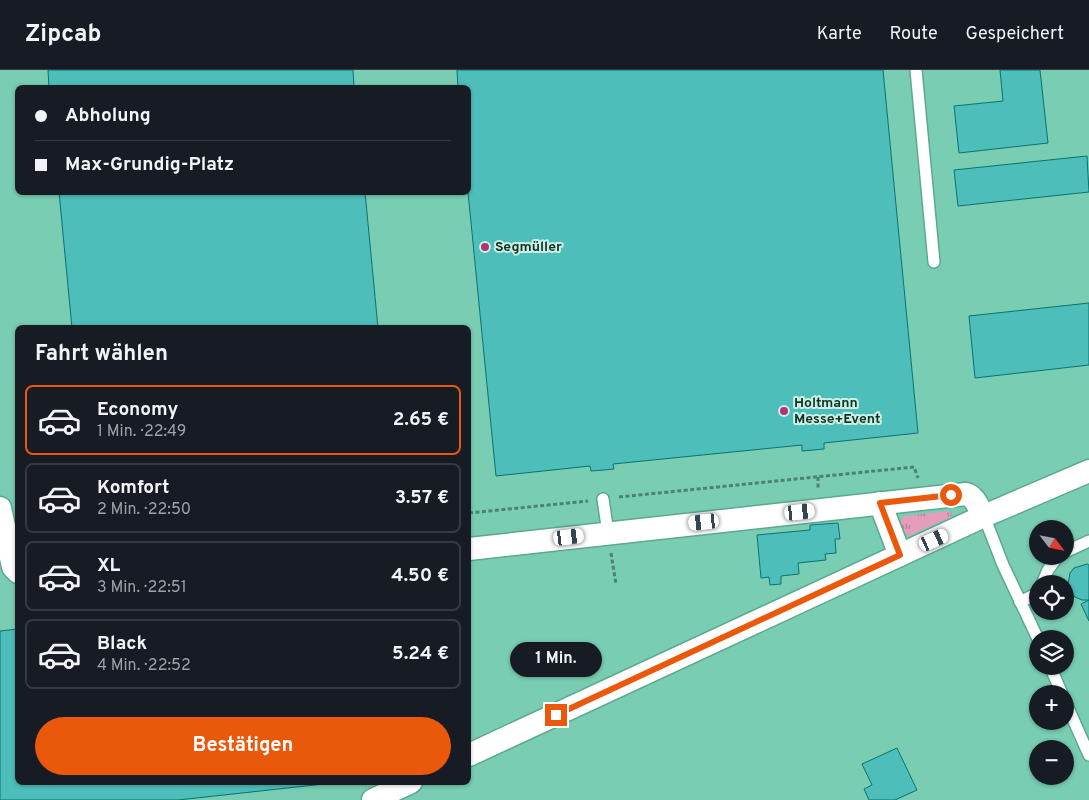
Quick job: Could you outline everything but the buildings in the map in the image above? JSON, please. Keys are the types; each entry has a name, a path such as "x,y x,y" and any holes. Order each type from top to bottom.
{"street":[{"path":"471,754 984,516 1089,471"},
{"path":"471,549 970,494 984,516"},
{"path":"880,503 900,555"},
{"path":"0,508 15,569"},
{"path":"373,800 405,785"}],"lane":[{"path":"916,70 934,262"},
{"path":"603,499 608,533"},
{"path":"984,516 1034,630"},
{"path":"1074,548 1089,541"},
{"path":"1020,602 1029,598"},
{"path":"1074,722 1089,756"}],"path":[{"path":"471,513 914,467 919,478 920,498"},
{"path":"608,533 616,584"}],"shaded area":[{"path":"0,70 1089,70 1089,800 0,800"}],"green space":[{"path":"948,511 952,513 951,517 909,536 901,531 899,525 905,516"}],"place":[{"name":"Segmüller","path":"485,247"},
{"name":"Holtmann Messe+Event","path":"784,411"}],"route":[{"path":"556,715 900,555 880,503 951,495"}]}
